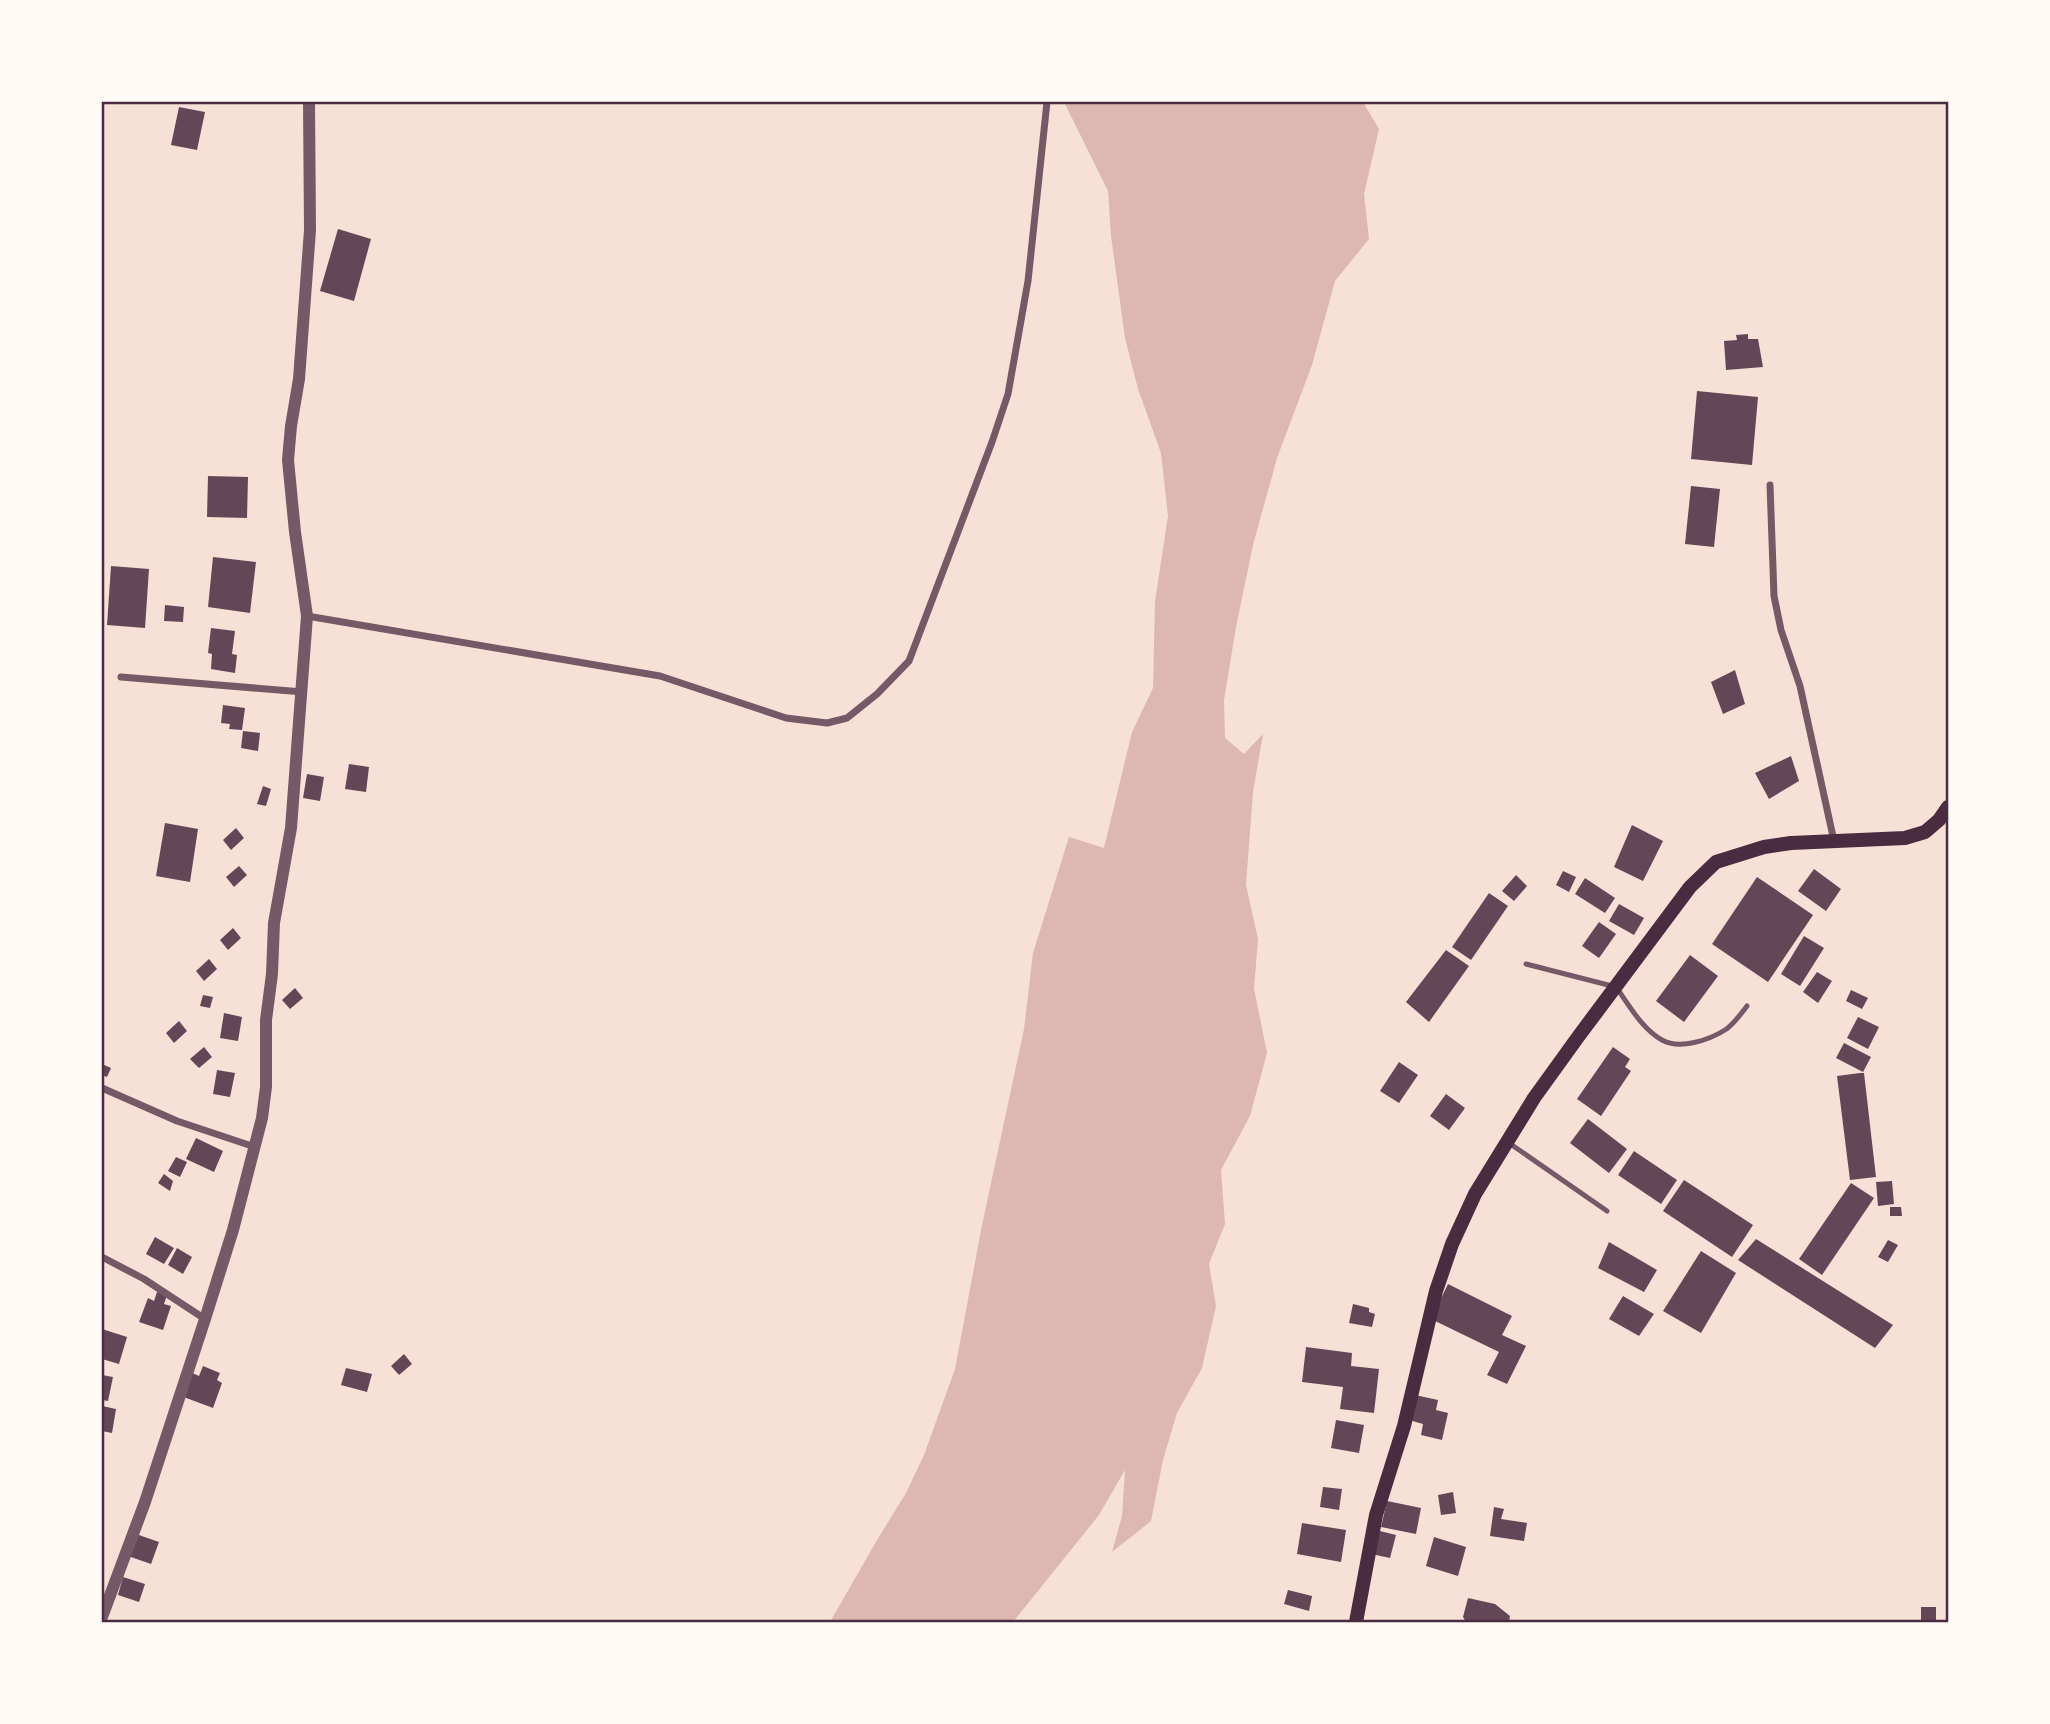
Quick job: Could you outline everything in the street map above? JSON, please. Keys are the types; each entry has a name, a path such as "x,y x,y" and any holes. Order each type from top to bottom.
{"main road":[{"path":"1356,1622 1376,1515 1404,1426 1436,1292 1452,1244 1475,1194 1534,1098 1690,887 1716,862 1765,847 1818,840 1905,838 1925,832 1939,820 1948,807"}],"street":[{"path":"102,1617 145,1502 233,1230 265,1097 266,1020 274,951 274,923 291,828 307,616 288,460 300,367 309,242 309,102"},
{"path":"307,616 660,676 786,718 827,723 847,718 877,694 909,661 1008,394 1028,281 1047,102"},
{"path":"1770,485 1774,596 1781,630 1800,686 1834,841"},
{"path":"121,677 303,692"},
{"path":"102,1088 177,1121 255,1147"},
{"path":"102,1257 144,1279 205,1319"}],"lane":[{"path":"1526,964 1616,987 1637,1017 1661,1039 1672,1044 1686,1044 1726,1030 1748,1006"},
{"path":"1508,1143 1607,1211"}],"shaded area":[{"path":"1064,102 1363,102 1379,129 1364,194 1369,239 1335,281 1312,365 1277,458 1253,545 1224,700 1225,738 1244,754 1263,734 1253,792 1246,885 1258,939 1254,989 1267,1053 1250,1116 1221,1170 1225,1224 1209,1264 1216,1306 1202,1368 1177,1413 1163,1460 1151,1521 1112,1552 1122,1516 1125,1470 1099,1515 1013,1622 830,1622 906,1493 924,1455 955,1369 981,1230 1024,1029 1033,953 1069,837 1104,848 1132,732 1153,688 1155,601 1168,516 1161,453 1138,389 1125,338 1111,236 1108,191"}],"building":[{"path":"179,107 205,112 197,150 171,145"},
{"path":"338,229 371,239 354,301 320,291"},
{"path":"1748,334 1748,339 1758,339 1763,367 1726,370 1724,341 1737,340 1736,335"},
{"path":"1697,391 1758,397 1752,465 1691,459"},
{"path":"208,476 248,477 247,518 207,517"},
{"path":"1691,486 1720,489 1714,547 1685,544"},
{"path":"213,557 256,562 250,613 208,607"},
{"path":"111,566 149,569 145,628 107,625"},
{"path":"165,605 184,607 183,622 164,621"},
{"path":"211,628 235,631 232,654 237,655 235,673 211,669 212,654 208,653"},
{"path":"1735,670 1745,704 1723,714 1711,682"},
{"path":"223,705 245,708 242,730 229,729 230,724 221,723"},
{"path":"243,731 260,733 258,751 241,748"},
{"path":"1791,756 1799,781 1769,799 1755,773"},
{"path":"349,764 369,767 366,792 345,789"},
{"path":"307,774 324,777 320,801 303,798"},
{"path":"263,786 271,789 266,806 257,804"},
{"path":"165,823 198,829 190,882 156,876"},
{"path":"1632,825 1663,841 1643,881 1614,867"},
{"path":"236,828 244,838 231,850 223,840"},
{"path":"239,866 247,875 234,887 226,877"},
{"path":"1814,869 1841,889 1826,911 1798,891"},
{"path":"1563,871 1576,877 1569,892 1556,885"},
{"path":"1516,875 1527,886 1514,901 1502,891"},
{"path":"1757,877 1813,915 1768,982 1712,944"},
{"path":"1585,878 1615,898 1605,913 1575,894"},
{"path":"1489,893 1508,906 1471,960 1452,947"},
{"path":"1619,904 1644,918 1634,935 1609,921"},
{"path":"1599,922 1616,934 1599,958 1582,946"},
{"path":"233,928 241,938 228,950 220,940"},
{"path":"1804,936 1824,948 1800,986 1781,974"},
{"path":"1446,950 1469,966 1429,1022 1406,1002"},
{"path":"1690,955 1718,976 1684,1022 1656,1001"},
{"path":"209,959 217,969 204,981 196,971"},
{"path":"1817,972 1832,981 1818,1003 1803,992"},
{"path":"295,988 303,998 290,1009 282,1000"},
{"path":"1851,990 1868,998 1862,1009 1846,1001"},
{"path":"203,995 213,997 210,1008 200,1006"},
{"path":"224,1013 242,1017 238,1041 220,1038"},
{"path":"1858,1017 1879,1027 1868,1049 1847,1038"},
{"path":"179,1021 187,1031 174,1043 166,1033"},
{"path":"1844,1043 1871,1057 1863,1072 1836,1058"},
{"path":"204,1047 212,1057 199,1068 190,1059"},
{"path":"1613,1047 1630,1059 1625,1067 1631,1071 1601,1116 1577,1099"},
{"path":"1399,1062 1418,1075 1399,1103 1380,1091"},
{"path":"102,1064 111,1068 107,1077 102,1075"},
{"path":"217,1070 235,1073 230,1097 213,1094"},
{"path":"1864,1073 1876,1177 1850,1180 1837,1076"},
{"path":"1446,1094 1465,1108 1449,1130 1430,1116"},
{"path":"1588,1119 1627,1149 1609,1173 1570,1143"},
{"path":"196,1138 223,1151 214,1172 186,1159"},
{"path":"1634,1151 1677,1180 1661,1204 1618,1175"},
{"path":"176,1157 187,1162 180,1177 168,1171"},
{"path":"164,1174 173,1181 170,1191 158,1183"},
{"path":"1684,1180 1753,1225 1732,1257 1663,1211"},
{"path":"1892,1181 1894,1204 1878,1206 1876,1182"},
{"path":"1851,1183 1874,1198 1822,1275 1799,1259"},
{"path":"1890,1207 1901,1207 1902,1216 1890,1216"},
{"path":"155,1237 174,1248 164,1264 146,1254"},
{"path":"1756,1239 1893,1325 1875,1348 1738,1260"},
{"path":"1888,1240 1898,1245 1888,1262 1878,1257"},
{"path":"1609,1242 1657,1270 1644,1292 1598,1268"},
{"path":"177,1248 192,1257 183,1274 168,1265"},
{"path":"1701,1251 1736,1273 1701,1333 1663,1311"},
{"path":"1448,1284 1512,1316 1502,1335 1526,1346 1507,1384 1487,1375 1499,1352 1431,1319"},
{"path":"157,1292 167,1295 164,1304 171,1306 163,1330 139,1322 148,1298 154,1301"},
{"path":"1623,1296 1654,1314 1639,1336 1609,1319"},
{"path":"1353,1304 1369,1308 1369,1312 1375,1314 1372,1327 1349,1323"},
{"path":"102,1329 127,1337 119,1364 102,1359"},
{"path":"1306,1347 1352,1353 1351,1366 1379,1369 1374,1413 1340,1409 1343,1387 1302,1382"},
{"path":"404,1354 412,1364 399,1375 391,1366"},
{"path":"203,1366 220,1373 217,1380 222,1383 213,1408 181,1396 190,1372 199,1376"},
{"path":"346,1368 372,1374 367,1392 341,1385"},
{"path":"102,1375 113,1377 108,1401 102,1400"},
{"path":"1415,1395 1438,1400 1436,1410 1448,1413 1442,1440 1421,1435 1423,1424 1409,1420"},
{"path":"102,1406 116,1409 112,1433 102,1431"},
{"path":"1336,1420 1364,1425 1359,1453 1331,1448"},
{"path":"1323,1487 1342,1489 1339,1510 1320,1507"},
{"path":"1453,1492 1456,1513 1441,1515 1438,1495"},
{"path":"1387,1501 1421,1508 1416,1534 1381,1527"},
{"path":"1494,1507 1504,1509 1501,1519 1527,1523 1524,1541 1490,1536"},
{"path":"1302,1523 1346,1530 1341,1562 1297,1554"},
{"path":"1376,1530 1396,1535 1390,1558 1371,1554"},
{"path":"136,1534 159,1542 151,1564 128,1556"},
{"path":"1434,1537 1466,1547 1458,1576 1426,1566"},
{"path":"123,1577 145,1584 139,1602 118,1595"},
{"path":"1288,1590 1312,1596 1309,1611 1284,1604"},
{"path":"1468,1598 1495,1604 1510,1616 1509,1622 1466,1622 1463,1617"},
{"path":"1921,1607 1936,1607 1936,1622 1921,1622"}]}
